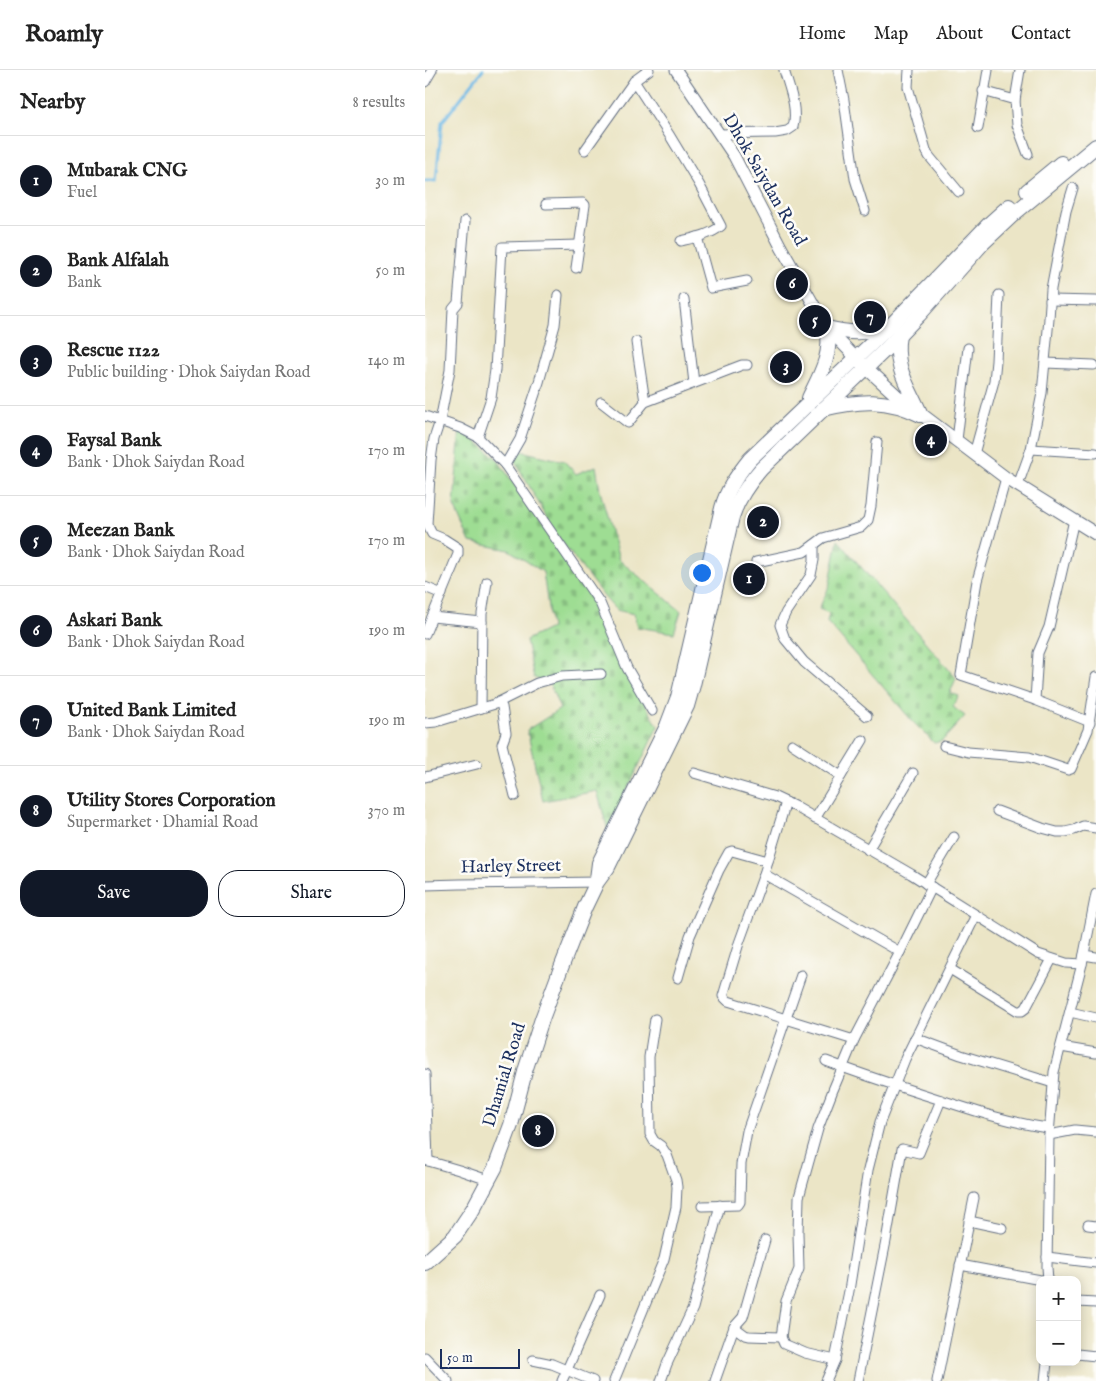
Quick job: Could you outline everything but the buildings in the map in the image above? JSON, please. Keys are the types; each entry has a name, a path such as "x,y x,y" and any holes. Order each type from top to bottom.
{"main road":[{"path":"804,407 827,360 829,345 827,328 857,333 895,330 989,224 1044,176 1096,135"},
{"path":"713,570 721,508 737,475 750,459 804,407 861,362 1009,218 1096,146"},
{"path":"895,330 899,367 921,415"},
{"path":"713,570 740,496 744,490 761,469 822,410 861,362"},
{"name":"Dhok Saiydan Road","path":"861,362 896,395 1006,478 1096,534"},
{"path":"822,410 857,402 871,402 901,407 921,415"},
{"name":"Dhamial Road","path":"425,1263 455,1236 473,1209 495,1168 511,1125 526,1068 542,1019 585,907 597,882 608,867 687,706 693,685 713,570"}],"street":[{"path":"425,82 433,70"},
{"path":"585,150 634,82 649,70"},
{"name":"Dhok Saiydan Road","path":"676,70 734,156 781,247 827,328 861,362"},
{"path":"719,134 775,133 787,131 793,127 795,118 785,70"},
{"path":"838,70 855,179 865,210"},
{"path":"909,70 908,87 926,150 959,192"},
{"path":"978,128 988,70"},
{"path":"1020,70 1015,100 1017,125 1028,154"},
{"path":"634,82 670,136 721,226 697,237 681,241"},
{"path":"983,91 1015,100"},
{"path":"1018,485 1031,449 1042,393 1051,289 1066,211 1073,188"},
{"path":"546,204 583,203 585,205 576,268"},
{"path":"425,634 459,554 458,548 444,539 431,534 427,524 426,499 434,439 440,422 450,370 453,309 458,303 465,221"},
{"path":"697,237 711,288 747,281"},
{"path":"478,437 491,398 495,370 502,247 579,245"},
{"path":"505,464 520,439 539,382 555,325 558,295"},
{"path":"975,454 994,381 999,295"},
{"path":"684,298 694,383"},
{"path":"1050,300 1096,301"},
{"path":"636,342 645,402"},
{"path":"957,440 967,348"},
{"path":"1045,363 1094,365"},
{"path":"601,402 628,423 645,402 742,365 747,365"},
{"path":"425,416 461,428 478,437 505,464 600,603 627,668 652,711"},
{"path":"756,562 804,552 823,538 861,527 867,520 871,506 877,442"},
{"path":"1031,449 1096,453"},
{"path":"1006,478 977,581 961,675 1035,700 1090,722"},
{"path":"1035,700 1038,653 1049,627 1074,520"},
{"path":"814,545 811,575 786,612 780,625 785,639 804,662 867,716"},
{"path":"481,708 482,622 487,582"},
{"path":"425,587 442,594"},
{"path":"432,617 482,622"},
{"path":"425,723 436,722 499,702 537,683 562,676 601,674"},
{"path":"944,746 968,752 1029,757 1068,770 1071,769 1088,730 1096,677"},
{"path":"499,702 502,706 506,732 502,744 515,796"},
{"path":"815,819 863,740"},
{"path":"792,744 841,776"},
{"path":"425,776 477,764"},
{"path":"695,773 786,802 929,885 1038,954 1066,963 1082,964"},
{"path":"868,850 913,773"},
{"path":"786,802 723,996 728,1001 853,1040"},
{"path":"997,811 1057,832 1065,832 1083,826 1096,828"},
{"path":"835,1360 805,1353 784,1344 781,1337 785,1300 799,1269 799,1197 818,1129 853,1040 900,952 929,885 954,837"},
{"path":"678,978 690,936 729,852 732,851 768,861"},
{"path":"764,874 900,952"},
{"name":"Harley Street","path":"425,885 597,882"},
{"path":"1048,1276 1049,1132 1054,1072 1082,964 1095,901"},
{"path":"826,1381 835,1360 849,1291 868,1170 880,1122 905,1059 976,915"},
{"path":"1084,955 1096,957"},
{"path":"949,969 1018,1011 1023,1011 1052,959"},
{"path":"702,1206 739,1205 741,1164 747,1131 801,975"},
{"path":"1070,1012 1096,1018"},
{"path":"614,1381 664,1259 675,1206 676,1180 667,1155 650,1134 649,1057 655,1019"},
{"path":"915,1038 961,1055 1053,1083"},
{"path":"1061,1047 1096,1053"},
{"path":"826,1060 941,1100 1049,1132 1075,1130 1096,1132"},
{"path":"425,1074 427,1161 488,1180"},
{"path":"858,1381 902,1149 919,1152 941,1100"},
{"path":"937,1381 974,1198"},
{"path":"661,1381 693,1308 720,1205"},
{"path":"969,1221 1002,1228"},
{"path":"715,1381 734,1327 743,1317 765,1240"},
{"path":"1047,1257 1096,1263"},
{"path":"960,1265 1036,1279"},
{"path":"562,1381 600,1295"},
{"path":"1081,1302 1096,1303"},
{"path":"734,1327 749,1336 781,1337"},
{"path":"1081,1354 1096,1356"},
{"path":"425,1357 448,1381"},
{"path":"533,1360 552,1364 593,1381"},
{"path":"1045,1381 1047,1366"}],"green space":[{"path":"460,428 497,459 593,600 633,684 658,726 608,830 597,791 543,801 527,730 560,709 549,682 534,678 526,640 551,628 543,572 509,550 470,542 454,506"},
{"path":"520,451 564,461 576,474 596,466 600,491 619,560 681,611 674,633 637,627 634,614 616,610 606,599 558,537 515,461"},
{"path":"838,540 956,678 950,693 959,696 953,707 965,716 942,741 934,743 914,723 827,622 829,613 819,609 829,587"}],"waterway":[{"path":"425,181 436,181 442,122 483,70"}],"place":[{"name":"Askari Bank","path":"792,284"},
{"name":"United Bank Limited","path":"870,317"},
{"name":"Meezan Bank","path":"815,321"},
{"name":"Rescue 1122","path":"786,367"},
{"name":"Faysal Bank","path":"931,440"},
{"name":"Bank Alfalah","path":"763,522"},
{"name":"Mubarak CNG","path":"749,579"},
{"name":"Utility Stores Corporation","path":"538,1131"}]}
